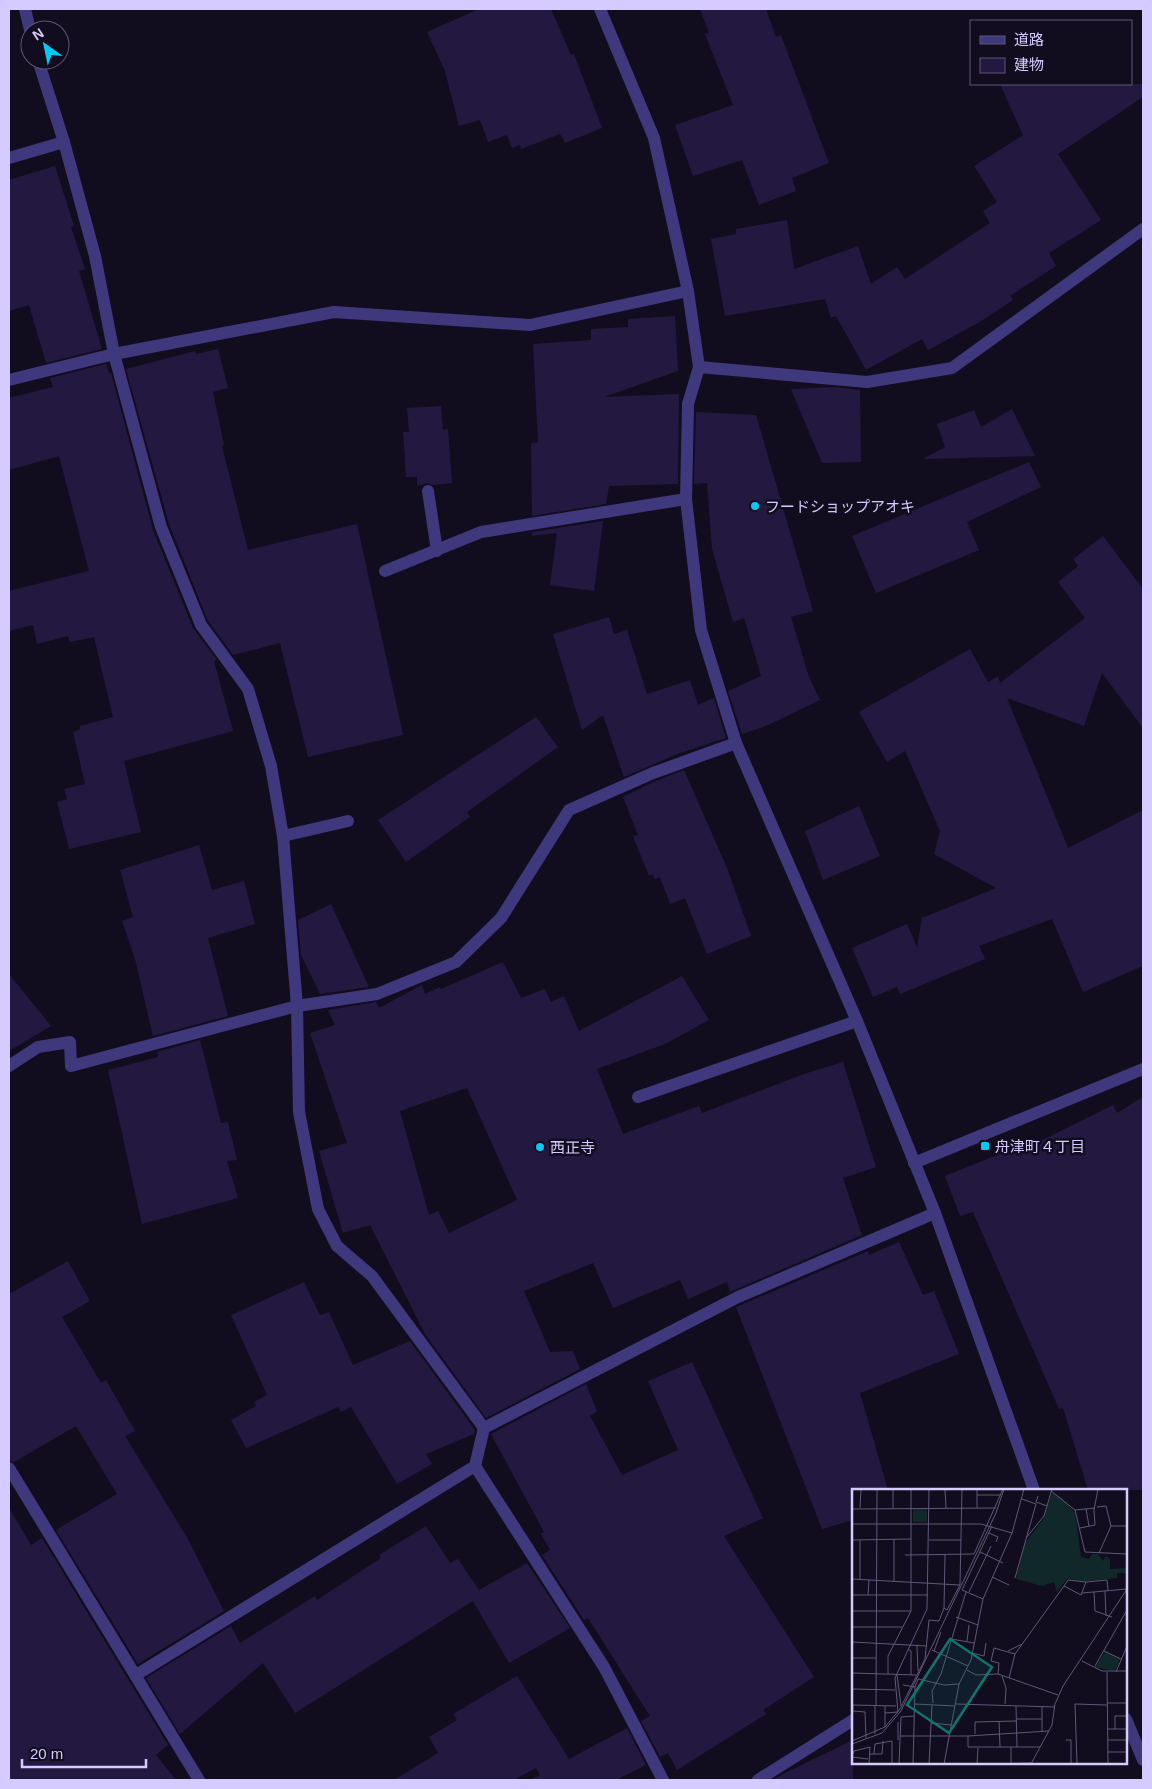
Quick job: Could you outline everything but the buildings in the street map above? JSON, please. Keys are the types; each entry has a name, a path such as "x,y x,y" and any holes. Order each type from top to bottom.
{"street":[{"path":"600,9 654,138 688,291 699,367 688,404 686,499 702,630 736,743 858,1021 934,1213 1034,1489"},
{"path":"41,70 64,142 95,256 114,354 161,527 201,625 248,689 271,766 283,836 297,1006 300,1112 318,1209 337,1246 372,1276 484,1428"},
{"path":"9,158 64,142"},
{"path":"699,367 867,382 952,368 1143,229"},
{"path":"9,380 114,354 334,312 530,325 688,291"},
{"path":"428,491 437,551"},
{"path":"385,571 481,532 686,499"},
{"path":"9,1066 38,1047 70,1042 71,1066 297,1006 376,994 456,962 501,918 569,810 653,773 736,743"},
{"path":"283,836 348,821"},
{"path":"638,1097 858,1021"},
{"path":"914,1163 1143,1069"},
{"path":"136,1675 475,1466 484,1428 738,1296 934,1213"},
{"path":"475,1466 604,1667 663,1780"},
{"path":"9,1468 199,1780"},
{"path":"758,1780 852,1721"},
{"path":"1127,1721 1143,1760"}],"place":[{"name":"フードショップアオキ","path":"755,506"},
{"name":"舟津町４丁目","path":"985,1146"},
{"name":"西正寺","path":"540,1147"}]}
